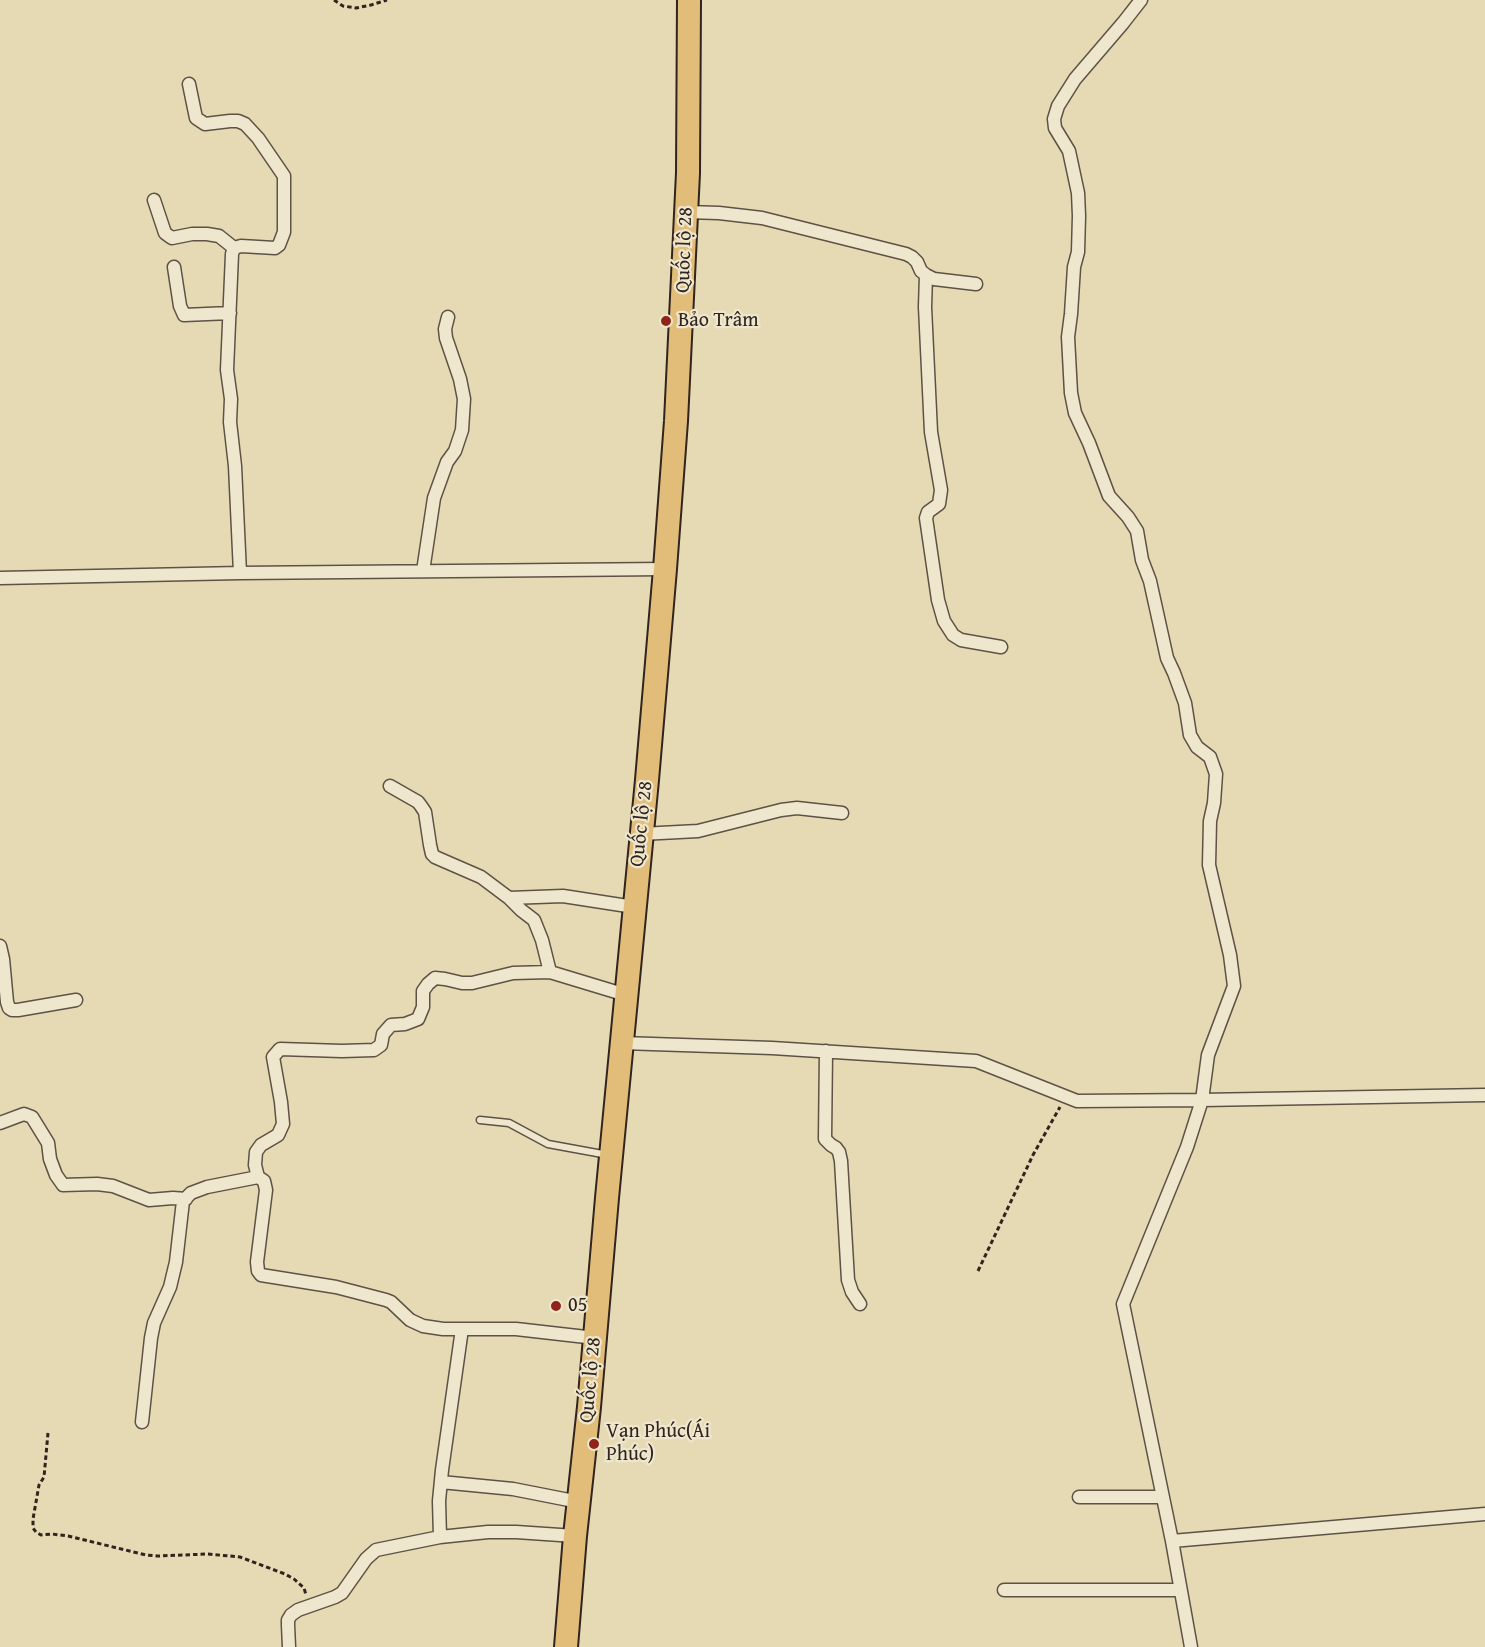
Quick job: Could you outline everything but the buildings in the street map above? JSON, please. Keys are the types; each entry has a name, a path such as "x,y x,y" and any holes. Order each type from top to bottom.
{"highway":[{"name":"Quốc lộ 28","path":"566,1647 665,569 676,421 688,173 689,0"}],"street":[{"path":"1141,0 1075,79 1058,106 1054,119 1055,128 1069,151 1078,193 1078,252 1074,267 1068,337 1071,393 1075,413 1109,496 1137,531 1142,560 1150,581 1167,658 1185,703 1190,735 1197,747 1210,757 1216,774 1210,821 1209,865 1230,955 1234,986 1208,1055 1202,1100 1187,1147 1123,1304 1172,1541 1191,1647"},
{"path":"189,84 196,118 205,124 230,121 245,124 258,138 284,176 284,232 279,245 274,248 241,246 234,248"},
{"path":"154,200 165,233 169,236 207,234 219,236 234,248"},
{"path":"686,212 762,218 906,254 917,262 921,271 934,279 976,284"},
{"path":"234,248 227,370 231,399 230,422 240,573"},
{"path":"174,267 180,306 184,315 230,313"},
{"path":"926,275 925,307 931,432 941,490 939,504 928,512 926,518 938,600 944,621 953,635 961,640 1000,647"},
{"path":"423,571 434,498 462,430 464,399 460,379 446,338 445,329 448,317"},
{"path":"0,578 665,569"},
{"path":"390,786 418,802 425,812 430,845 435,857 481,877 534,920 550,972"},
{"path":"641,834 698,831 797,808 842,813"},
{"path":"509,898 563,897 634,907"},
{"path":"0,946 9,1008 18,1010 76,1000"},
{"path":"595,1338 516,1329 443,1329 417,1324 391,1302 371,1295 261,1275 257,1262 266,1190 264,1181 258,1177 255,1165 256,1152 261,1145 278,1135 283,1124 273,1057 280,1049 374,1050 381,1045 383,1034 391,1025 405,1024 418,1019 423,1007 423,991 435,978 472,983 513,973 550,972 627,995"},
{"path":"622,1043 772,1048 976,1061 1077,1101 1485,1095"},
{"path":"826,1051 825,1139 837,1148 841,1161 849,1280 852,1292 861,1304"},
{"path":"0,1123 24,1114 32,1117 48,1143 50,1159 63,1185 113,1186 149,1200 186,1198"},
{"path":"142,1422 151,1338 158,1314 170,1287 176,1262 183,1201 191,1193 207,1187 258,1177"},
{"path":"440,1538 438,1501 462,1329"},
{"path":"441,1482 513,1489 579,1502"},
{"path":"1079,1497 1163,1497"},
{"path":"1172,1541 1485,1514"},
{"path":"289,1647 288,1620 291,1615 298,1610 342,1593 366,1559 376,1550 440,1538 502,1531 575,1536"},
{"path":"1004,1590 1180,1590"}],"lane":[{"path":"480,1120 509,1124 548,1144 611,1155"}],"path":[{"path":"334,0 343,6 356,8 387,0"},
{"path":"978,1271 1033,1155 1066,1096"},
{"path":"48,1433 44,1477 39,1485 33,1519 33,1528 36,1532 41,1535 52,1534 79,1538 146,1555 208,1554 240,1557 294,1579 304,1588 310,1606"}],"place":[{"name":"Bảo Trâm","path":"666,321"},
{"name":"05","path":"556,1306"},
{"name":"Vạn Phúc(Ái Phúc)","path":"594,1444"}]}
